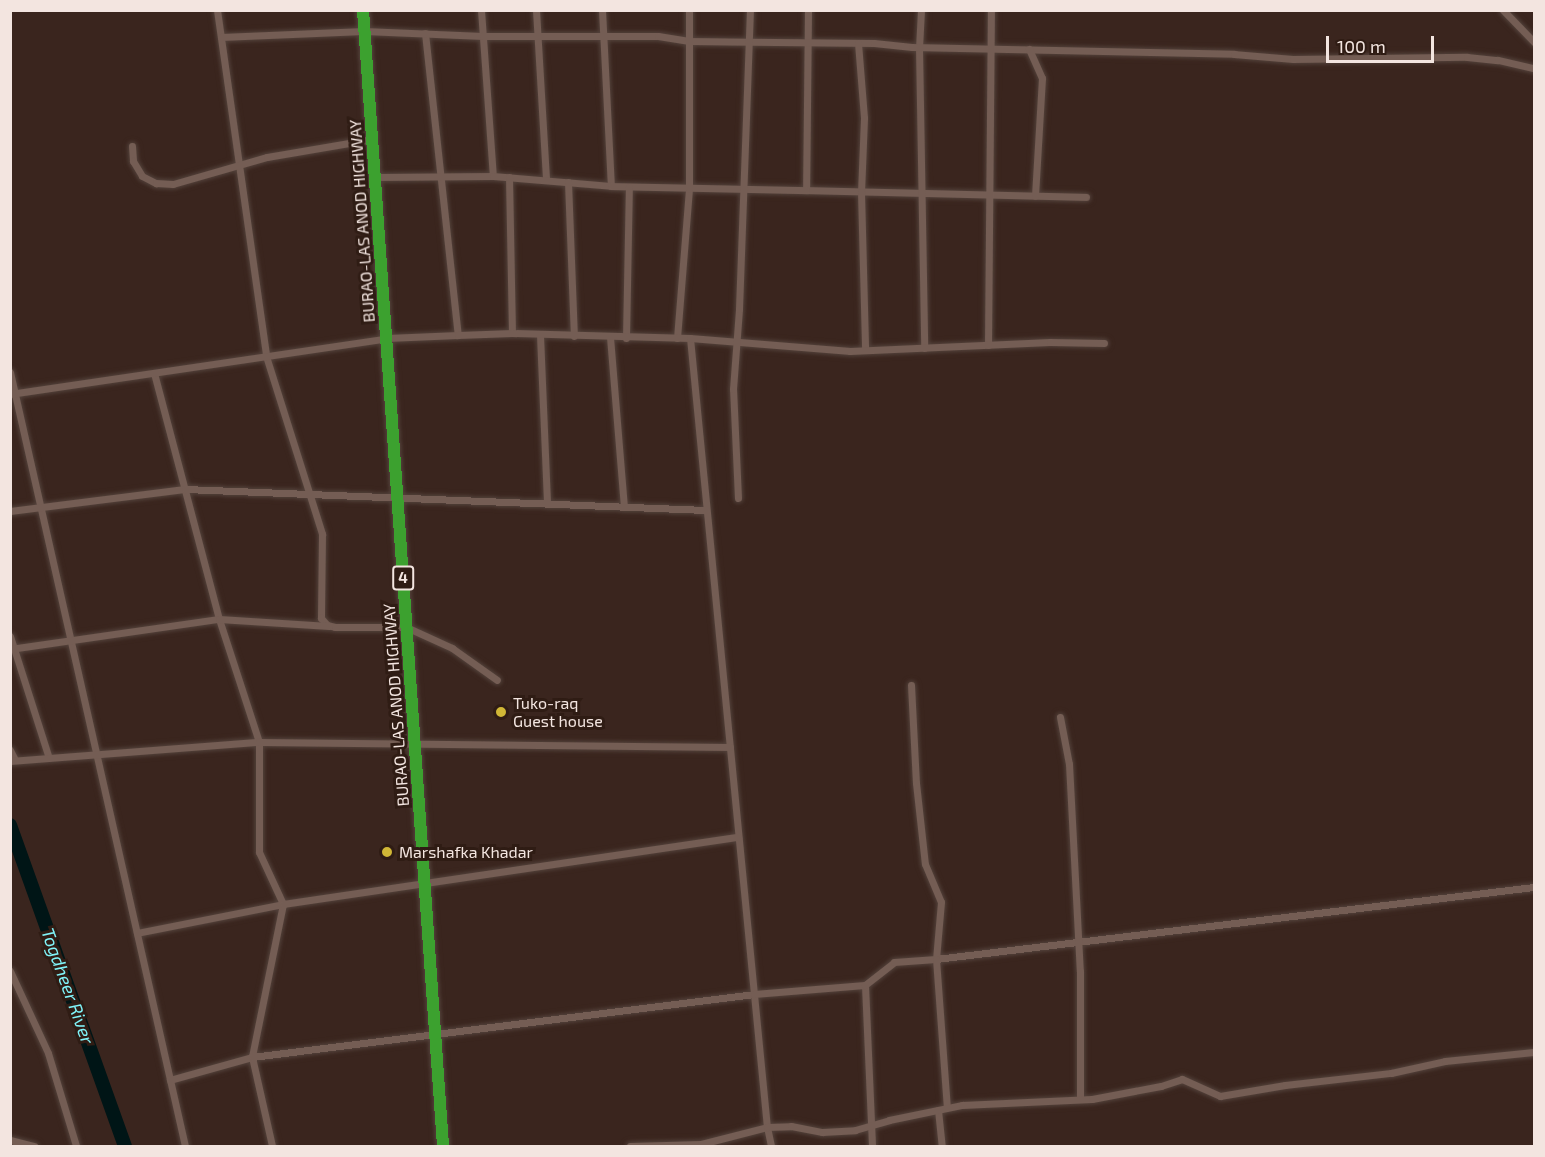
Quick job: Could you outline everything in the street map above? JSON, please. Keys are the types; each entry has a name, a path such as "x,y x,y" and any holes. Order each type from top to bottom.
{"highway":[{"name":"BURAO-LAS ANOD HIGHWAY","path":"363,10 443,1146"}],"street":[{"path":"217,10 266,356 322,534 320,612 324,622 335,627"},
{"path":"481,10 493,176"},
{"path":"536,10 546,180"},
{"path":"602,10 611,186"},
{"path":"678,338 689,189 689,10"},
{"path":"738,498 733,389 744,190 750,10"},
{"path":"806,190 808,10"},
{"path":"921,10 924,348"},
{"path":"988,345 991,10"},
{"path":"1503,10 1534,42"},
{"path":"221,37 364,32 603,38 658,36 688,41 858,43 920,47 1234,54 1293,59 1467,57 1498,60 1534,69"},
{"path":"425,33 458,335"},
{"path":"858,43 864,118 861,192 865,350"},
{"path":"1029,49 1042,78 1035,196"},
{"path":"132,146 136,167 142,176 156,183 189,181 239,164 372,139"},
{"path":"376,177 493,176 629,187 1086,197"},
{"path":"509,177 512,333"},
{"path":"568,182 574,336"},
{"path":"626,338 629,187"},
{"path":"13,394 387,338 512,333 690,338 865,350 1104,343"},
{"path":"540,335 547,503"},
{"path":"610,337 624,506"},
{"path":"690,338 767,1127 771,1146"},
{"path":"10,372 13,394 41,506 185,1146"},
{"path":"154,373 219,619 259,742 259,852 283,904 252,1057 272,1146"},
{"path":"10,511 184,489 706,510"},
{"path":"13,649 219,619 335,627 406,627 452,648 496,680"},
{"path":"10,636 49,758"},
{"path":"911,686 916,783 924,864 941,902 936,959 947,1108"},
{"path":"1059,717 1069,764 1077,942 1080,1099"},
{"path":"10,750 13,761 259,742 730,747"},
{"path":"137,933 283,904 738,837"},
{"path":"170,1080 252,1057 754,994 865,985 894,962 936,959 1534,887"},
{"path":"10,971 48,1053 76,1146"},
{"path":"865,985 873,1124 872,1146"},
{"path":"630,1146 701,1144 767,1127 791,1126 822,1132 855,1130 947,1108 1017,1101 1080,1099 1161,1086 1182,1078 1220,1096 1285,1085 1391,1073 1445,1061 1534,1052"},
{"path":"938,1110 942,1146"},
{"path":"10,1140 34,1146"}],"waterway":[{"name":"Togdheer River","path":"10,825 125,1146"}],"place":[{"name":"Tuko-raq Guest house","path":"501,712"},
{"name":"Marshafka Khadar","path":"387,852"}]}
